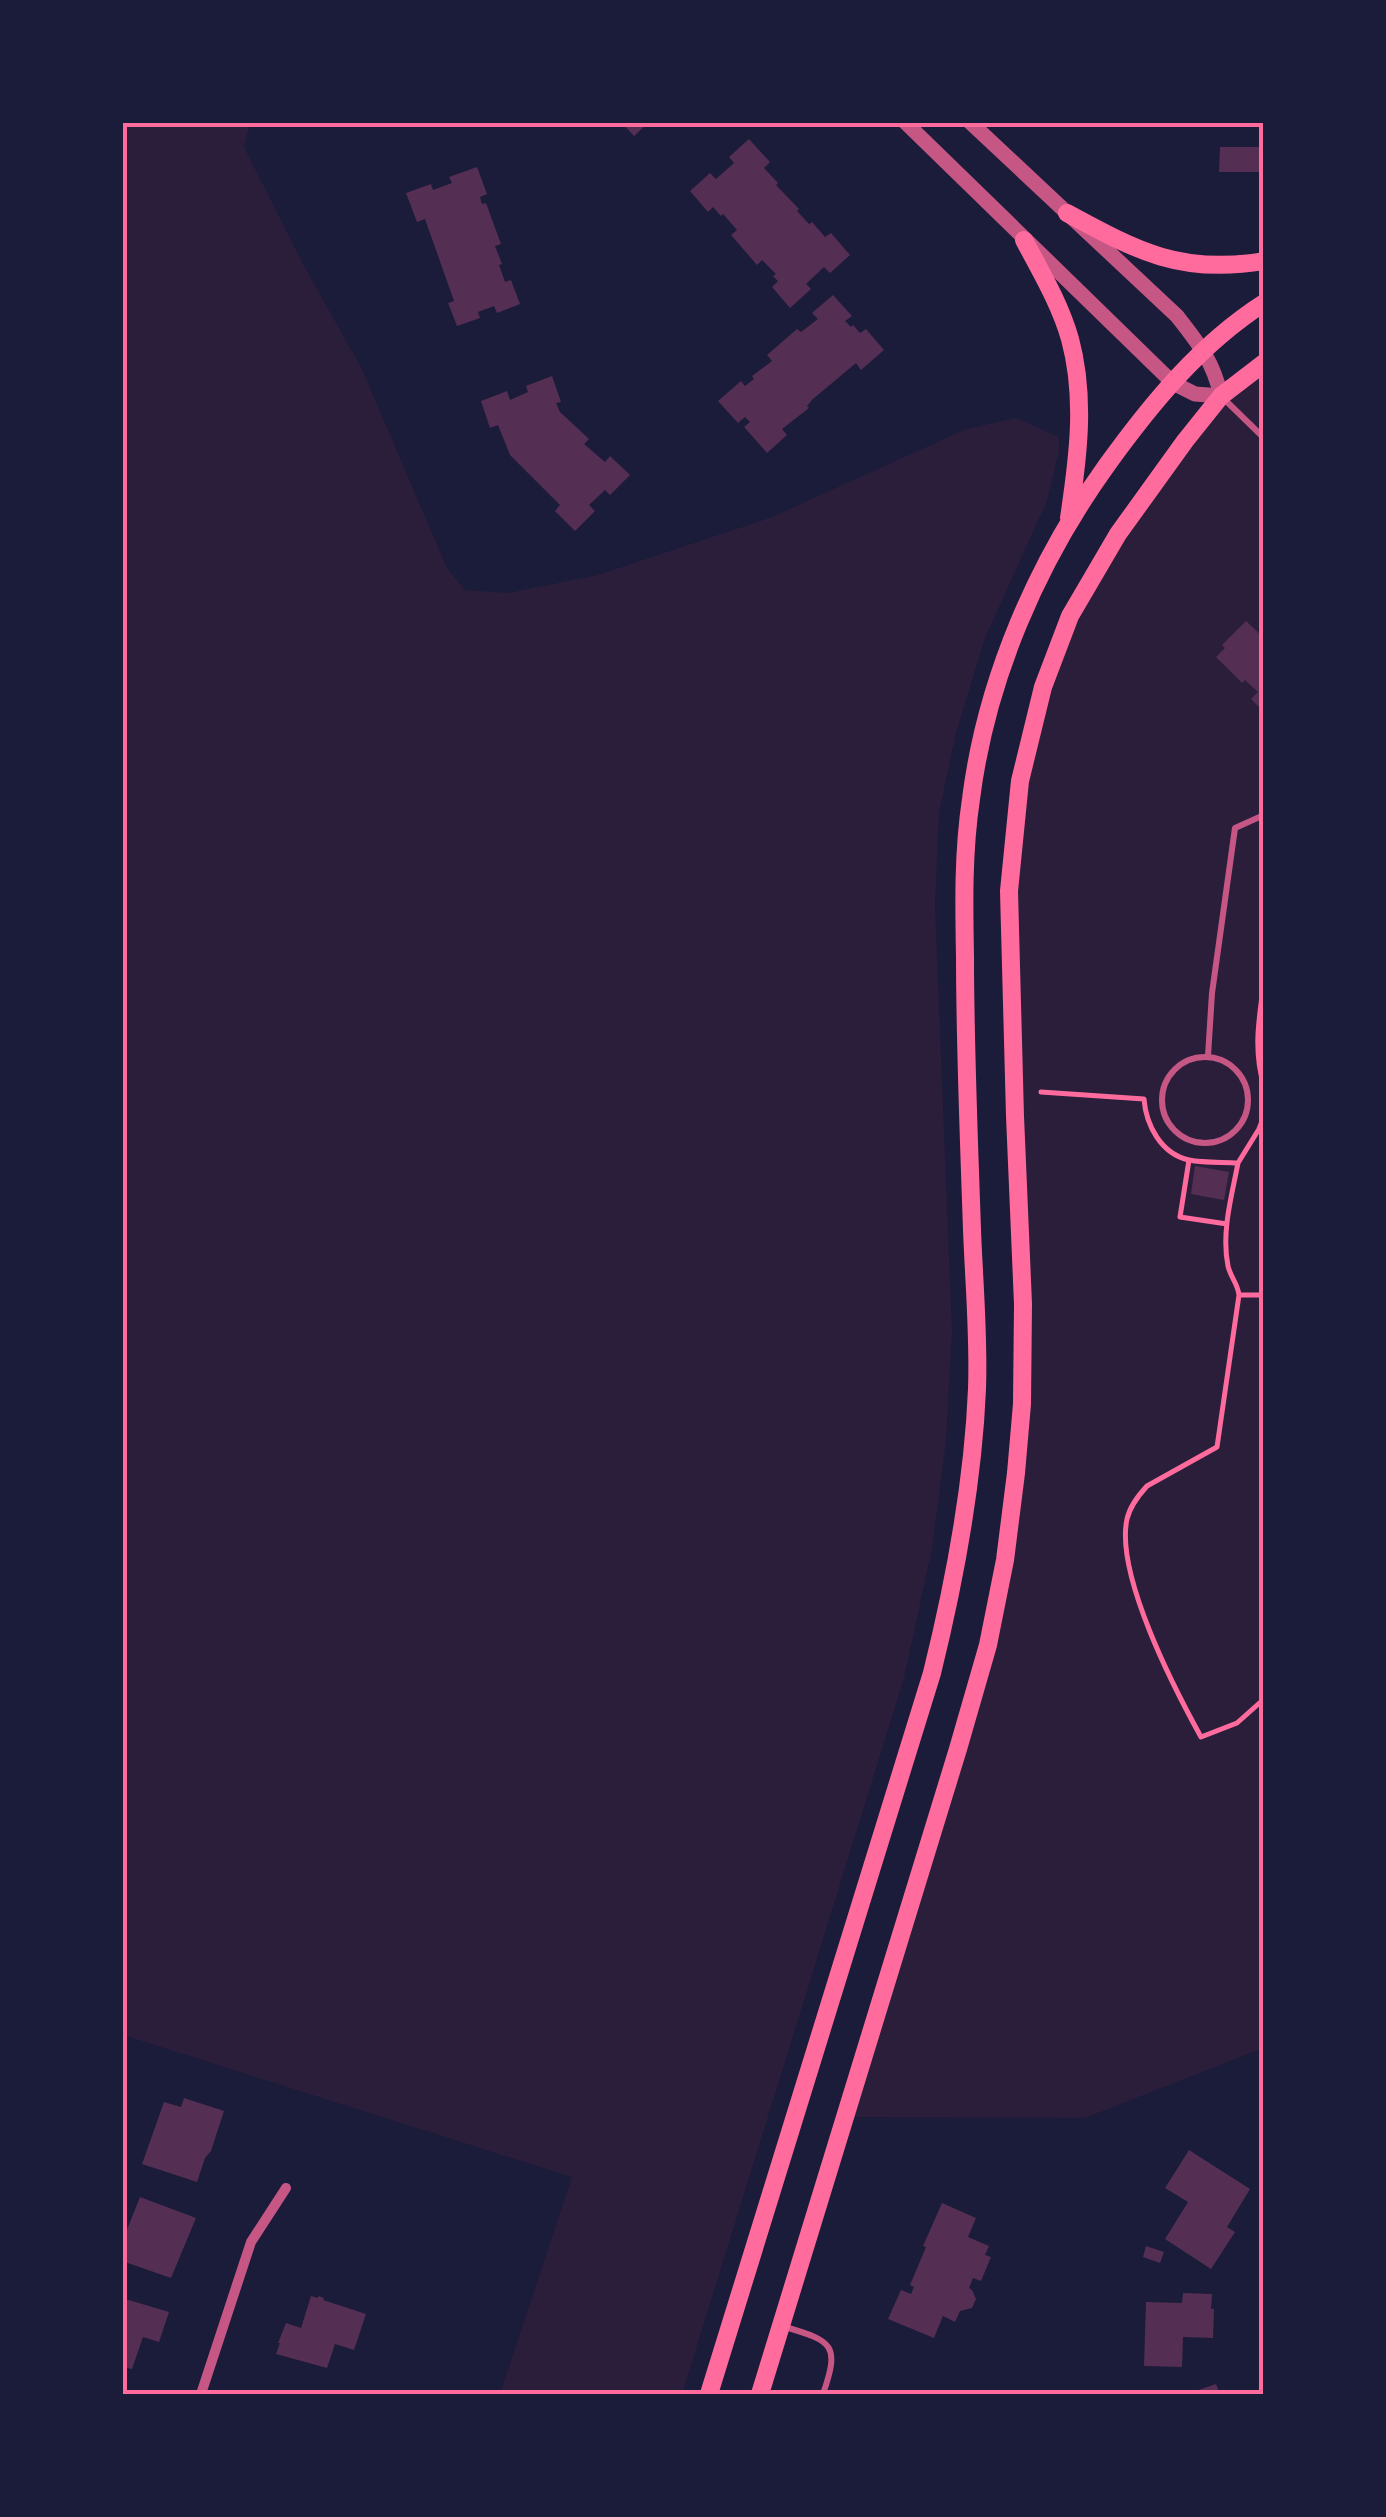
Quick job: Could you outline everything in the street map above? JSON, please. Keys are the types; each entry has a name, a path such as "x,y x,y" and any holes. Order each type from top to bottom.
{"main road":[{"path":"1067,213 1132,248 1168,260 1205,266 1264,261"},
{"path":"1024,240 1055,299 1070,339 1078,382 1077,460 1068,527"},
{"path":"709,2394 932,1673 954,1582 970,1473 977,1388 964,864 971,797 988,708 1015,634 1050,558 1088,492 1173,383 1237,320 1264,303"},
{"path":"760,2394 958,1750 988,1645 1005,1560 1016,1473 1023,1304 1009,891 1020,781 1043,687 1070,616 1118,534 1221,396 1264,363"}],"street":[{"path":"906,122 1173,383 1195,394 1221,396 1204,350 1177,316 970,122"},
{"path":"201,2394 252,2242 286,2188"}],"lane":[{"path":"1221,396 1264,438"},
{"path":"1208,1056 1212,994 1234,828 1264,815"},
{"path":"1208,1056 1235,1068 1248,1095 1241,1124 1231,1135 1204,1144 1178,1134 1163,1112 1162,1098 1171,1072 1182,1063 1208,1056"},
{"path":"781,2326 825,2342 833,2362 823,2394"}],"path":[{"path":"1264,982 1256,1048 1264,1086"},
{"path":"1042,1092 1144,1098 1146,1114 1160,1142 1169,1150 1189,1160 1238,1162"},
{"path":"1264,1116 1238,1162 1226,1224 1228,1267 1240,1295 1217,1447 1147,1486 1128,1514 1125,1544 1130,1572 1164,1666 1200,1737 1237,1723 1264,1699"},
{"path":"1189,1160 1180,1217 1226,1224"},
{"path":"1240,1295 1264,1295"}],"shaded area":[{"path":"123,122 250,123 244,147 361,367 447,568 465,590 508,593 598,575 772,517 966,429 1016,418 1059,437 1047,501 985,638 956,733 939,813 935,905 952,1331 946,1441 932,1549 904,1678 682,2394 500,2394 572,2177 123,2035"},
{"path":"1263,359 1263,2048 1085,2118 848,2117 999,1601 1027,1293 1024,1099 1013,929 1014,860 1050,672 1148,485"}],"building":[{"path":"621,122 649,122 634,136"},
{"path":"749,139 770,162 764,168 797,211 825,237 831,233 850,255 830,273 824,267 806,284 811,289 790,308 772,287 778,281 773,276 776,274 762,260 757,265 731,235 737,230 723,214 713,207 708,212 690,191 710,173 716,179 734,163 729,157"},
{"path":"1220,147 1264,147 1264,172 1219,172"},
{"path":"477,167 487,194 480,197 482,204 486,203 501,244 495,246 502,264 499,265 505,282 511,280 520,304 497,313 494,306 478,312 480,318 457,326 448,303 454,301 425,219 417,222 406,193 431,184 433,190 452,183 449,177"},
{"path":"833,295 852,316 845,321 860,333 866,329 884,350 861,370 856,363 813,399 809,408 782,429 787,435 767,453 744,427 750,422 745,417 738,423 718,401 741,381 745,386 754,379 752,376 772,361 767,355 797,329 801,332 818,319 812,313"},
{"path":"552,376 561,402 556,403 560,412 589,439 584,444 605,462 610,456 630,475 610,495 605,490 589,505 595,511 575,531 555,511 560,505 510,455 498,425 490,428 481,401 507,391 510,400 528,392 526,386"},
{"path":"1246,621 1264,638 1261,709 1251,699 1258,692 1245,680 1242,683 1216,657 1225,648 1222,645"},
{"path":"1195,1166 1229,1172 1224,1200 1191,1194"},
{"path":"184,2098 224,2111 197,2182 142,2164 164,2102 181,2107"},
{"path":"1189,2150 1250,2189 1227,2227 1235,2232 1211,2269 1165,2239 1188,2202 1165,2188"},
{"path":"140,2197 196,2218 171,2278 122,2261 122,2242"},
{"path":"942,2203 976,2218 968,2237 989,2246 985,2255 991,2257 981,2281 973,2278 969,2288 976,2299 972,2308 960,2311 955,2322 943,2316 934,2338 888,2319 901,2290 911,2294 914,2287 910,2285 926,2247 923,2246"},
{"path":"1146,2246 1164,2252 1160,2263 1143,2257"},
{"path":"1183,2293 1212,2294 1213,2338 1183,2337 1182,2367 1144,2366 1146,2302 1182,2303"},
{"path":"311,2296 366,2314 354,2350 335,2344 327,2368 276,2354 286,2323 301,2328"},
{"path":"122,2298 169,2312 159,2342 143,2337 132,2369 122,2367"},
{"path":"1216,2384 1220,2394 1187,2394"}]}
